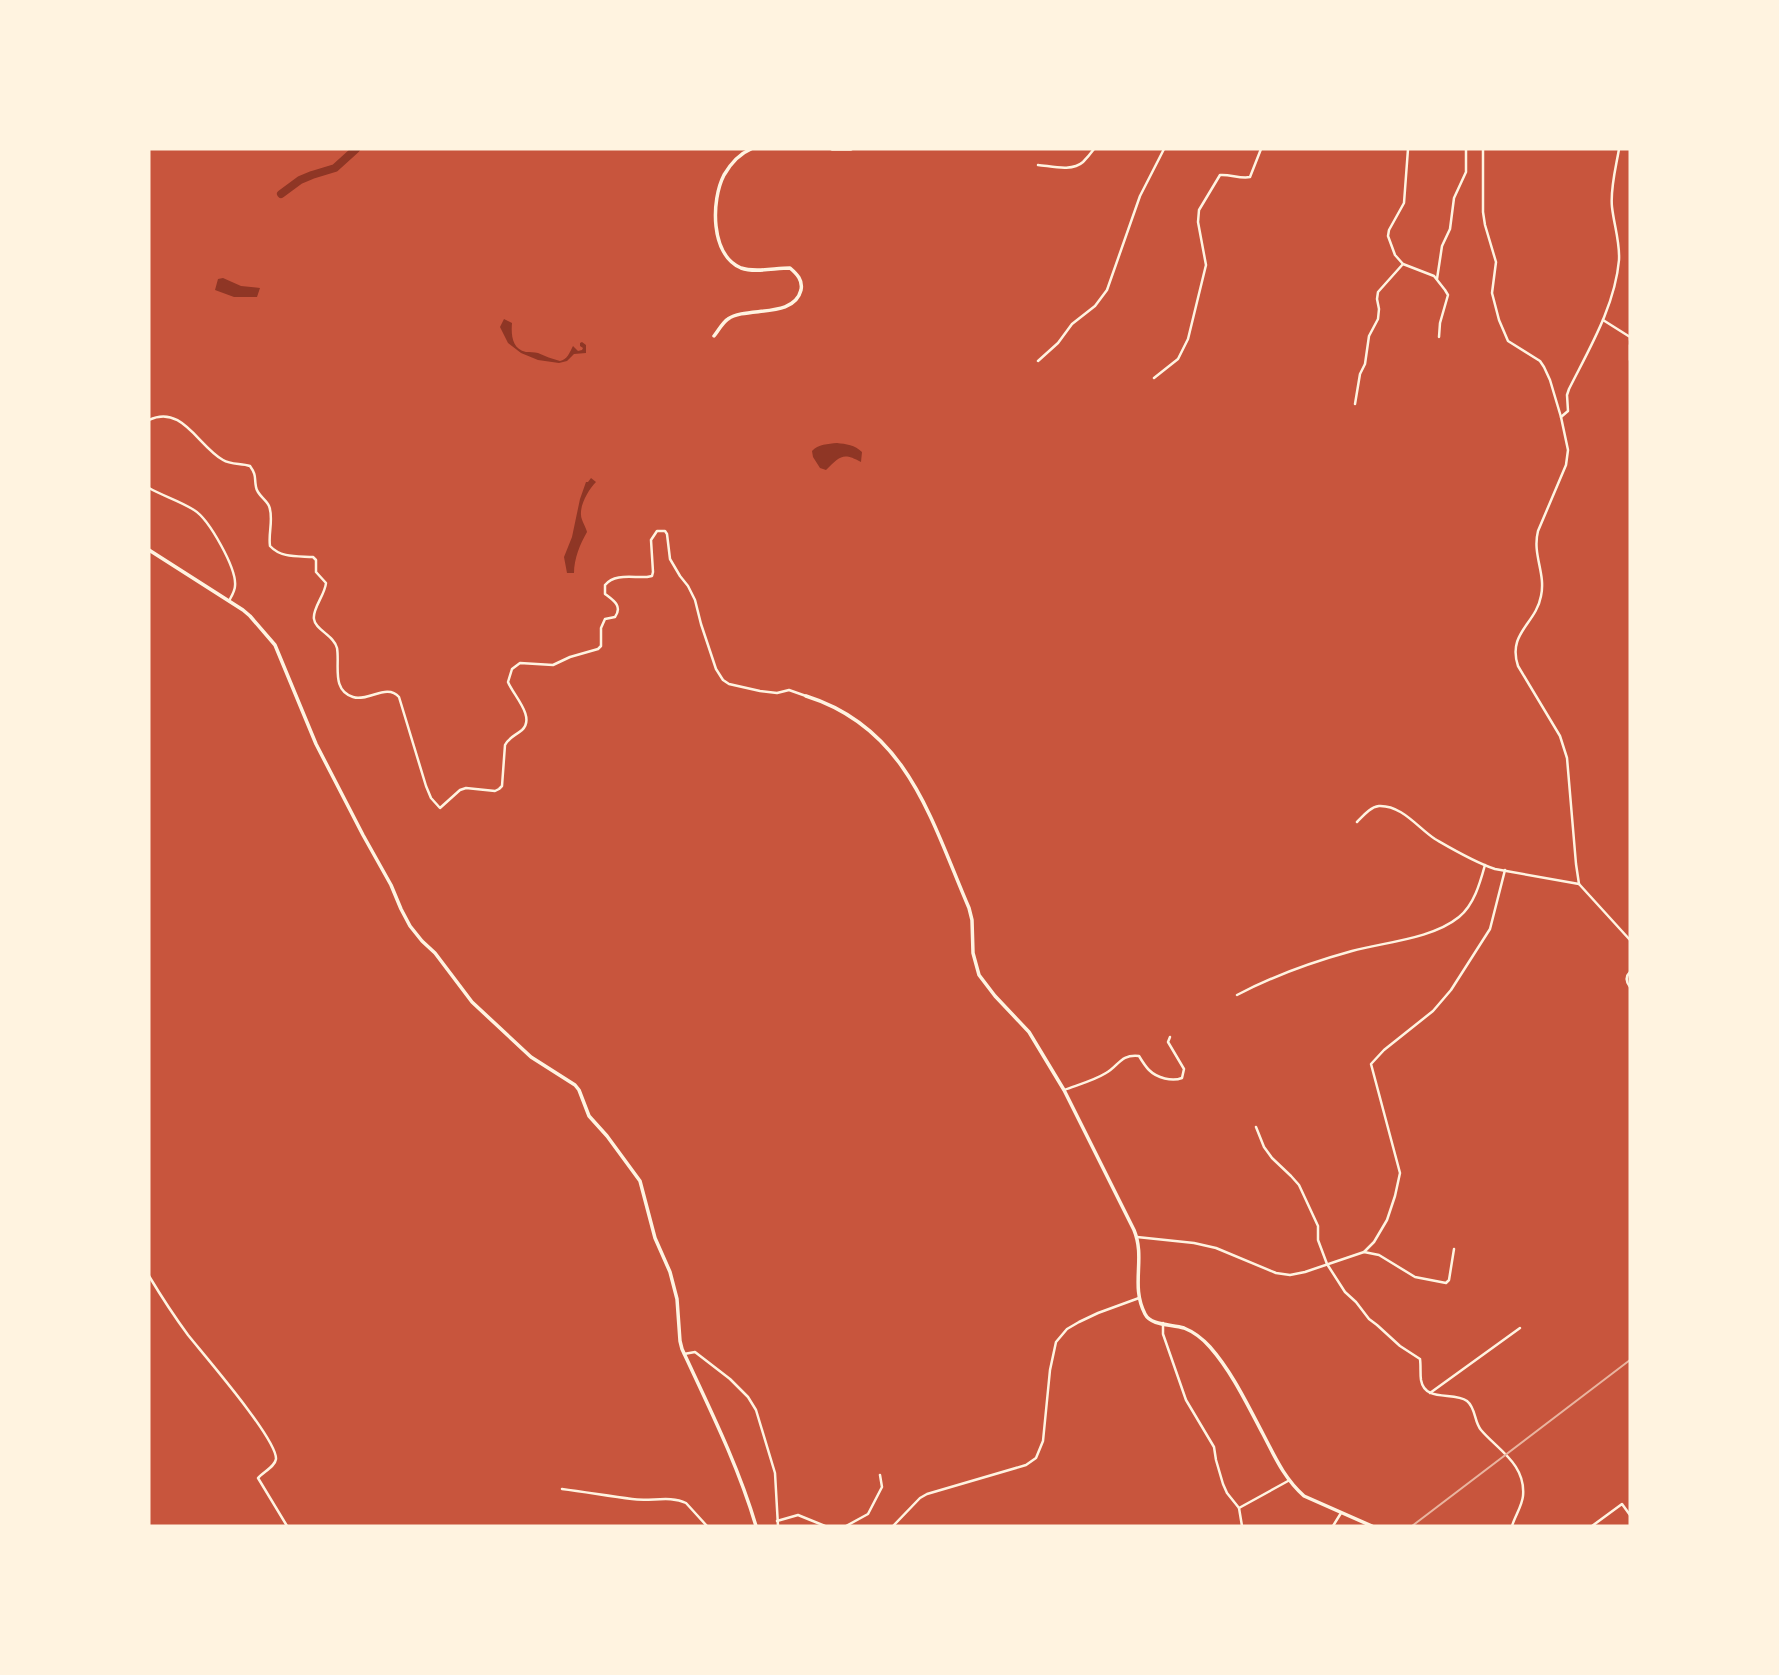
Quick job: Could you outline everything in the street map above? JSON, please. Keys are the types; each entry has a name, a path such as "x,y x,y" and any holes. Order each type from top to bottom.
{"street":[{"path":"714,336 728,319 777,310 794,302 802,288 800,278 790,268 750,270 738,267 722,251 716,233 718,191 732,163 743,152 751,149"},
{"path":"832,149 851,149"},
{"path":"1038,165 1077,166 1094,149"},
{"path":"1038,361 1107,290 1140,196 1164,149"},
{"path":"1154,378 1178,359 1192,328 1206,265 1198,222 1199,210 1220,175 1250,177 1261,149"},
{"path":"1408,149 1404,203 1388,236 1395,255 1403,264 1437,279 1448,296 1439,337"},
{"path":"1437,279 1441,246 1450,229 1454,198 1466,172 1466,149"},
{"path":"1483,149 1483,212 1496,262 1492,288 1499,320 1508,341 1540,361 1544,367 1561,417 1568,450 1566,465 1536,541 1542,584 1541,599 1520,634 1515,648 1516,658 1518,666 1560,737 1567,758 1579,884 1630,940"},
{"path":"1561,417 1567,411 1569,389 1603,320 1617,275 1619,257 1611,205 1619,149"},
{"path":"1355,404 1369,337 1378,319 1378,292 1403,264"},
{"path":"1603,320 1625,333 1630,340"},
{"path":"1630,345 1630,360"},
{"path":"149,420 163,415 174,417 224,461 250,466 257,478 256,488 269,505 270,545 276,552 284,555 313,557 316,560 316,572 326,583 314,619 332,638 337,648 337,675 341,688 355,698 387,691 399,697 426,786 431,798 440,808 460,790 466,788 495,791 502,786 505,746 526,723 523,709 509,682 512,669 520,663 553,665 598,649 601,646 602,623 618,613 615,601 606,594 605,585 611,579 652,576 652,540 657,531 665,531 670,559 695,600 716,668 723,680 729,684 760,691 777,693 789,690 829,703 856,720 885,744 909,775 925,804 969,908 973,953 979,975 1029,1032 1064,1090 1137,1237 1140,1258 1137,1284 1145,1315 1155,1322 1184,1328 1209,1345 1236,1385 1288,1480 1304,1496 1372,1526"},
{"path":"149,488 193,509 212,528 235,581 236,589 229,601"},
{"path":"149,550 250,616 275,645 316,744 410,926 435,953 472,1002 531,1057 575,1085 589,1116 640,1181 654,1238 670,1272 677,1299 680,1341 684,1354 729,1451 756,1526"},
{"path":"1357,822 1374,807 1392,808 1434,838 1485,865 1579,884"},
{"path":"1237,995 1308,965 1351,951 1423,934 1451,922 1460,916 1473,899 1485,865"},
{"path":"1137,1237 1216,1248 1283,1274 1305,1272 1364,1252 1374,1242 1387,1220 1400,1173 1371,1064 1384,1050 1433,1011 1451,990 1486,939 1505,870"},
{"path":"1630,972 1627,975 1630,987"},
{"path":"1064,1090 1107,1073 1122,1058 1132,1055 1139,1056 1146,1068 1158,1076 1178,1080 1182,1078 1184,1069 1168,1042 1170,1037"},
{"path":"1256,1127 1272,1158 1299,1185 1318,1226 1318,1240 1327,1264 1345,1292 1356,1302 1363,1314 1400,1346 1420,1359 1422,1384 1430,1393 1462,1398 1469,1402 1480,1429 1507,1453 1521,1478 1523,1496 1512,1526"},
{"path":"1364,1252 1379,1255 1415,1277 1446,1283 1449,1280 1454,1249"},
{"path":"149,1276 187,1332 259,1425 274,1450 275,1463 258,1478 287,1526"},
{"path":"893,1526 927,1494 1032,1462 1043,1441 1050,1370 1056,1342 1067,1329 1079,1322 1139,1298"},
{"path":"1163,1323 1163,1334 1186,1400 1210,1439 1227,1493 1239,1508 1242,1526"},
{"path":"1430,1393 1520,1328"},
{"path":"684,1354 695,1352 730,1379 754,1404 775,1473 777,1524 798,1516 825,1526"},
{"path":"846,1526 868,1514 882,1487 880,1475"},
{"path":"1239,1508 1288,1480"},
{"path":"562,1489 630,1499 682,1500 708,1526"},
{"path":"1592,1526 1622,1504 1630,1515"},
{"path":"1333,1526 1341,1513"}],"shaded area":[{"path":"223,278 241,286 260,288 257,297 234,297 215,290 218,279"},
{"path":"504,319 512,323 513,341 521,350 560,361 573,346 578,351 582,350 582,342 586,345 586,353 574,354 567,361 559,363 538,360 521,353 508,343 500,327"},
{"path":"837,443 850,445 862,452 861,462 846,456 838,459 826,470 820,468 812,451 820,446"},
{"path":"591,478 596,482 581,511 587,532 578,552 574,573 567,573 564,557 572,537 580,499 586,482"}],"waterway":[{"path":"281,194 300,180 335,168 356,149"}],"railway":[{"path":"1412,1526 1630,1360"}]}
